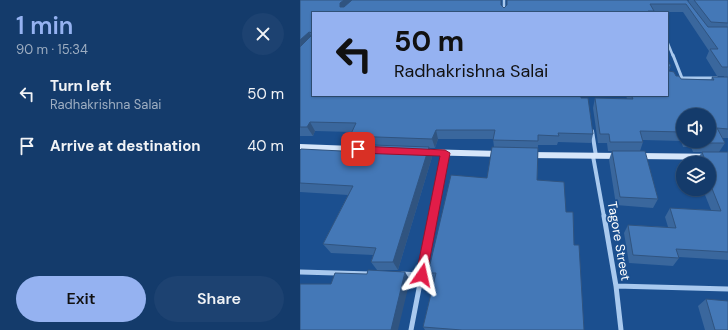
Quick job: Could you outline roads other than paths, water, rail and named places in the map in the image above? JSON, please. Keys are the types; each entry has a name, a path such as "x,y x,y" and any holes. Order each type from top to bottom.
{"street":[{"path":"504,0 504,12"},
{"path":"668,43 682,78"},
{"path":"668,78 720,78"},
{"name":"Tagore Street","path":"591,127 616,286 621,330"},
{"path":"300,147 361,150"},
{"path":"415,152 728,157"},
{"path":"411,330 445,153"},
{"path":"300,272 376,274"},
{"path":"399,274 422,275"},
{"path":"616,286 728,289"}]}
